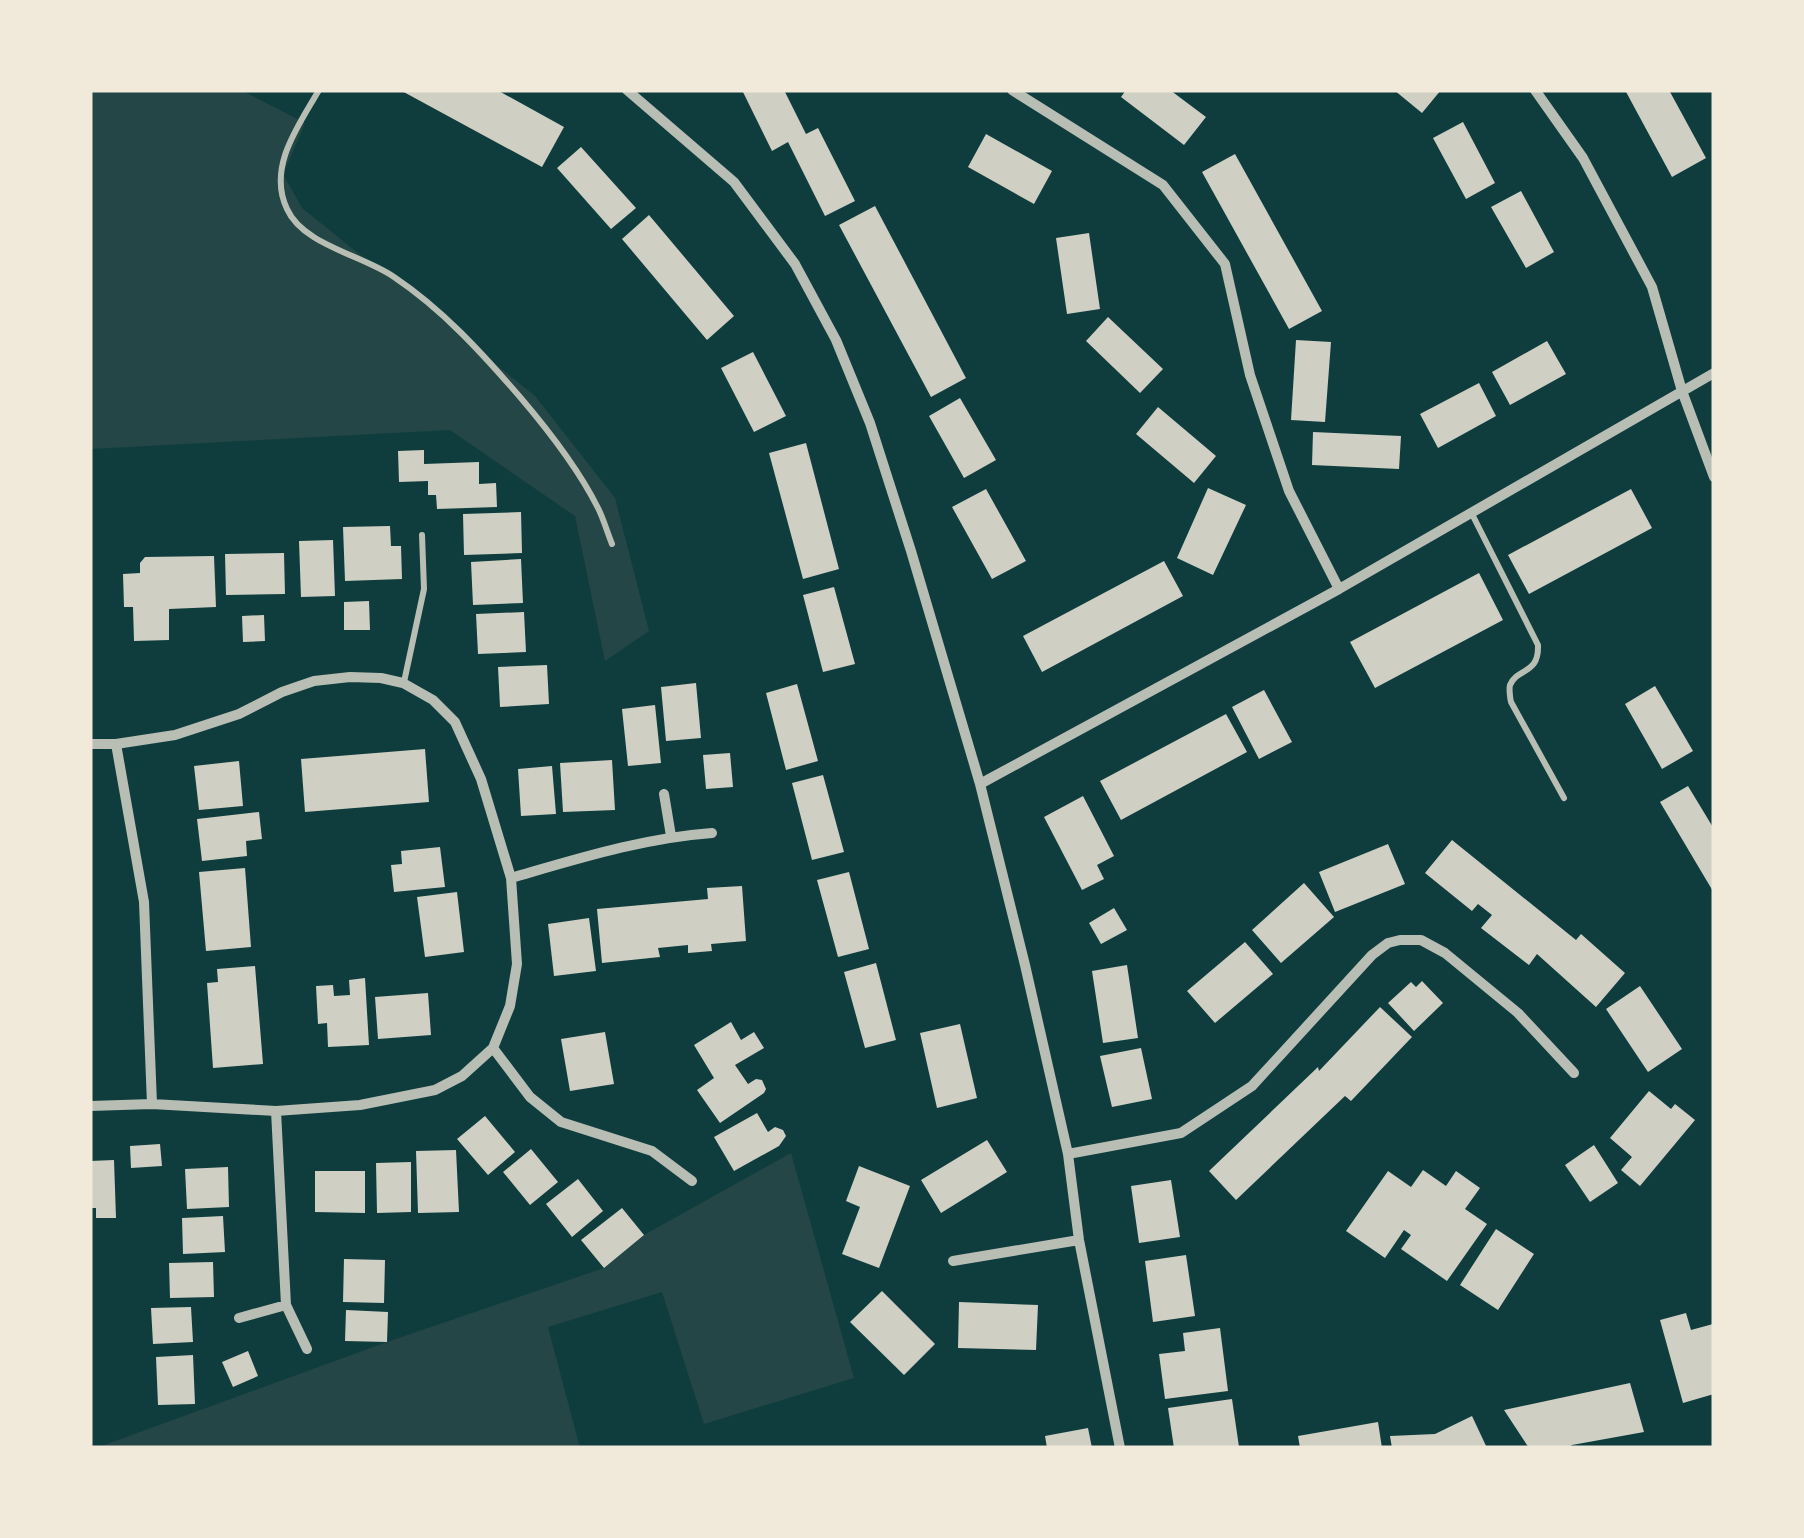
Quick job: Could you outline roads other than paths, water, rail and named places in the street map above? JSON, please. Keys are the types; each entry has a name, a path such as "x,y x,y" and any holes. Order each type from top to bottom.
{"street":[{"path":"627,90 734,182 795,264 836,340 876,441 980,784 1025,965 1068,1154 1079,1240 1120,1448"},
{"path":"1012,90 1163,185 1224,264 1250,375 1288,491 1339,589"},
{"path":"1534,90 1583,158 1652,288 1682,391 1714,477"},
{"path":"980,784 1339,589 1714,373"},
{"path":"90,744 176,735 239,714 314,681 350,677 403,683 433,700 454,722 480,779 511,878 517,964 510,1006 493,1048 462,1076 435,1090 360,1105 276,1111 152,1104 90,1106"},
{"path":"116,744 144,902 152,1104"},
{"path":"664,794 671,836"},
{"path":"511,878 671,836 712,832"},
{"path":"1068,1154 1182,1133 1252,1086 1372,955 1388,943 1400,940 1421,940 1445,953 1518,1013 1574,1073"},
{"path":"493,1048 530,1096 561,1122 652,1151 692,1181"},
{"path":"276,1111 286,1305 307,1349"},
{"path":"953,1261 1079,1240"},
{"path":"239,1318 286,1305"}],"lane":[{"path":"319,90 284,155 279,177 286,209 304,232 390,274 482,352 564,451 598,508 612,544"},
{"path":"1472,512 1538,645 1534,665 1511,682 1511,702 1564,798"},
{"path":"403,683 424,589 422,534"}]}
